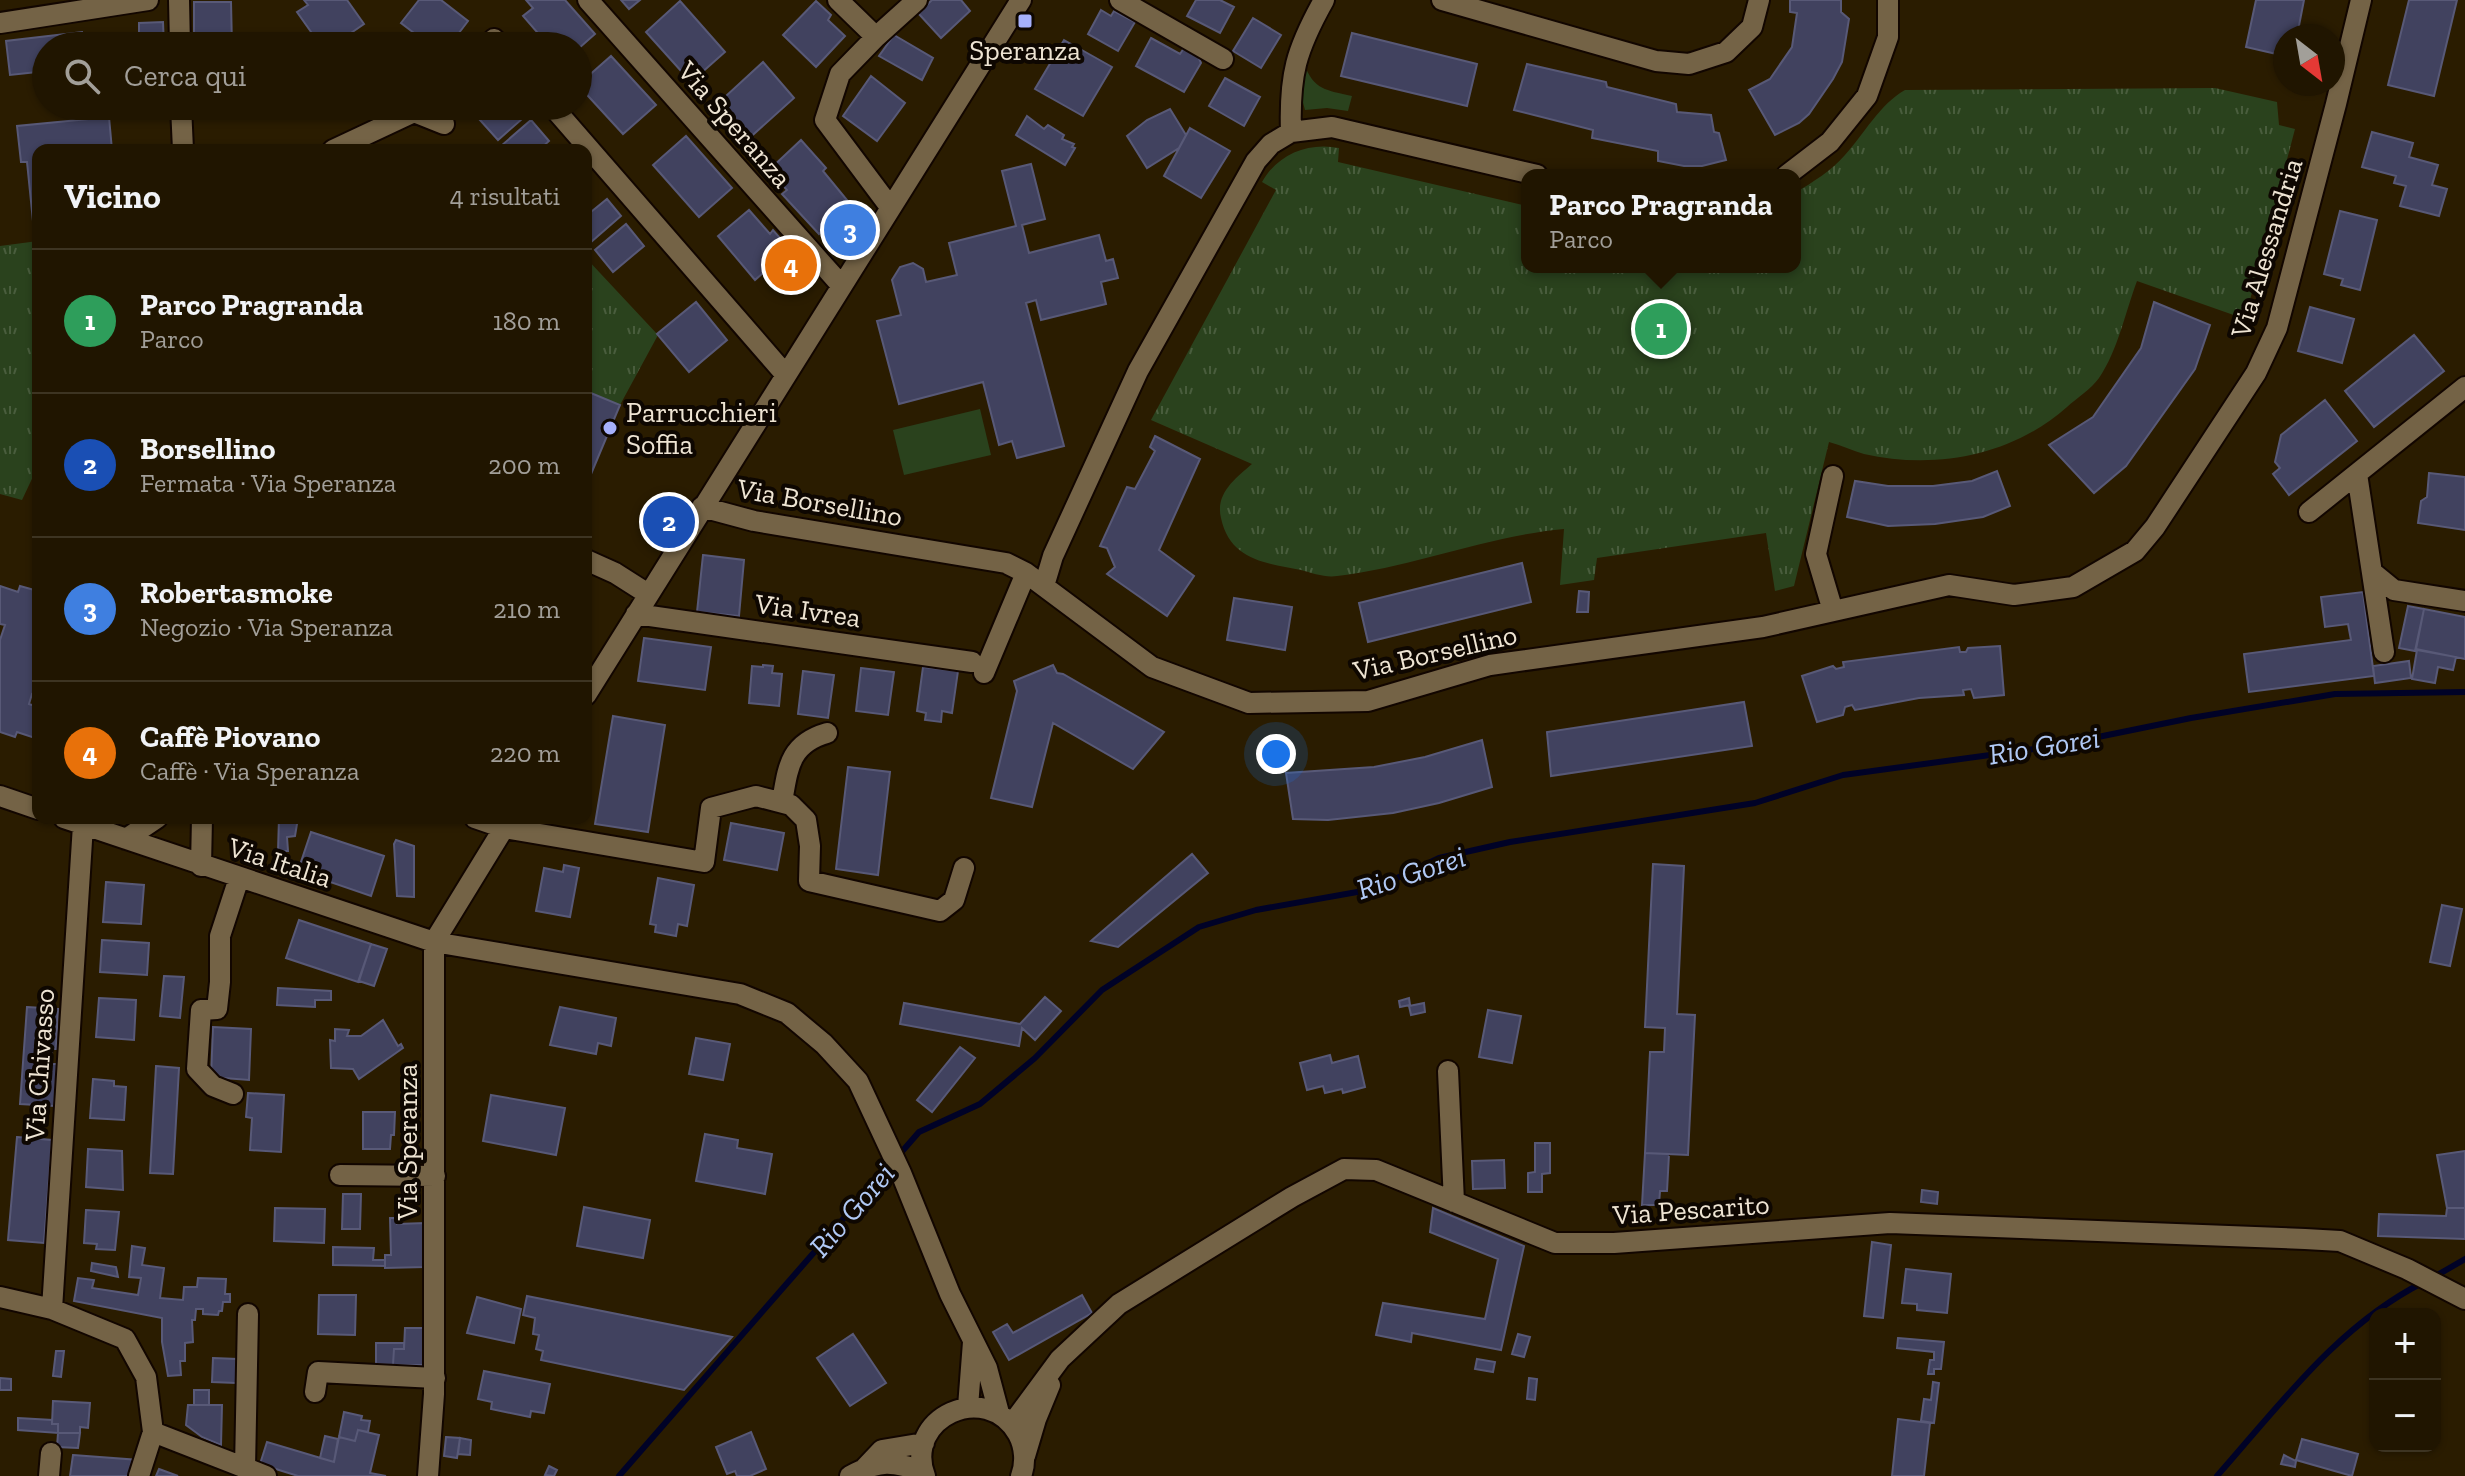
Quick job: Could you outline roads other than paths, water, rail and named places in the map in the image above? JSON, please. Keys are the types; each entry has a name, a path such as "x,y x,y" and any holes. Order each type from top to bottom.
{"street":[{"path":"0,23 148,0"},
{"path":"179,0 180,32"},
{"name":"Via Speranza","path":"588,0 841,285"},
{"path":"838,0 876,37"},
{"path":"890,207 825,120 840,74 917,0"},
{"path":"1120,0 1223,59"},
{"path":"1291,132 1293,67 1309,26 1324,0"},
{"path":"1442,0 1656,61 1689,64 1726,52 1752,27 1759,0"},
{"path":"1795,169 1830,142 1867,96 1888,37 1888,0"},
{"name":"Via Alessandria","path":"2073,587 2135,551 2155,527 2256,373 2280,317 2361,0"},
{"path":"592,685 890,207 1012,3"},
{"path":"182,120 183,144"},
{"path":"346,144 397,120"},
{"path":"434,120 444,124"},
{"path":"564,120 585,144"},
{"path":"1044,586 1053,556 1138,371 1256,161 1271,144 1291,132 1320,127 1341,128 1521,171"},
{"path":"592,152 785,374"},
{"path":"2309,512 2465,387"},
{"path":"2357,474 2384,652"},
{"path":"1833,476 1816,554 1833,611"},
{"name":"Via Borsellino","path":"702,507 754,521 1006,563 1026,573 1152,667 1249,703 1368,701 1490,665 1763,627 1949,585 2014,595 2073,587"},
{"path":"592,563 648,594"},
{"path":"2372,572 2394,590 2465,601"},
{"name":"Via Ivrea","path":"636,614 978,668 1026,573"},
{"path":"782,802 789,759 811,738 827,733"},
{"path":"0,796 32,807"},
{"path":"512,824 704,862 711,808 756,796 791,805 806,820 810,846 809,881 940,911 954,900 964,868"},
{"name":"Via Chivasso","path":"52,1309 73,824"},
{"name":"Via Italia","path":"82,824 434,942 740,994 787,1013 824,1044 858,1081 901,1173 950,1294 987,1368 1006,1419 1021,1439 1023,1466"},
{"path":"126,839 148,824"},
{"path":"201,866 202,824"},
{"path":"434,942 506,824"},
{"path":"233,1094 213,1086 197,1069 201,1010 217,1009 220,936 239,878"},
{"name":"Via Speranza","path":"428,1476 435,1378 434,942"},
{"path":"1448,1071 1454,1202"},
{"name":"Via Pescarito","path":"1006,1419 1060,1359 1119,1304 1292,1197 1344,1169 1376,1170 1555,1243 1628,1242 1890,1223 2340,1241 2407,1269 2465,1299"},
{"path":"340,1175 435,1176"},
{"path":"0,1297 52,1309 125,1339 146,1377 153,1432 139,1476"},
{"path":"245,1468 248,1314"},
{"path":"968,1407 973,1342"},
{"path":"1023,1466 1036,1419 1060,1359"},
{"path":"315,1392 318,1372 435,1378"},
{"path":"857,1472 895,1462 924,1474 924,1443 930,1430 953,1410 984,1408 1006,1419"},
{"path":"153,1432 266,1476"},
{"path":"857,1472 882,1450 924,1443"},
{"path":"49,1476 51,1453"}],"waterway":[{"name":"Rio Gorei","path":"619,1476 919,1132 980,1104 1035,1058 1102,990 1199,927 1256,910 1374,889 1439,858 1510,842 1755,803 1843,775 2049,747 2191,718 2335,694 2465,692"},
{"path":"2434,1277 2465,1259"},
{"path":"2217,1476 2287,1395 2337,1344 2393,1300 2424,1282"}],"place":[{"name":"Speranza","path":"1025,21"},
{"name":"Robertasmoke","path":"850,230"},
{"name":"Caffè Piovano","path":"791,265"},
{"name":"Parco Pragranda","path":"1661,329"},
{"name":"Parrucchieri Soffia","path":"610,428"},
{"name":"Borsellino","path":"669,522"}]}
